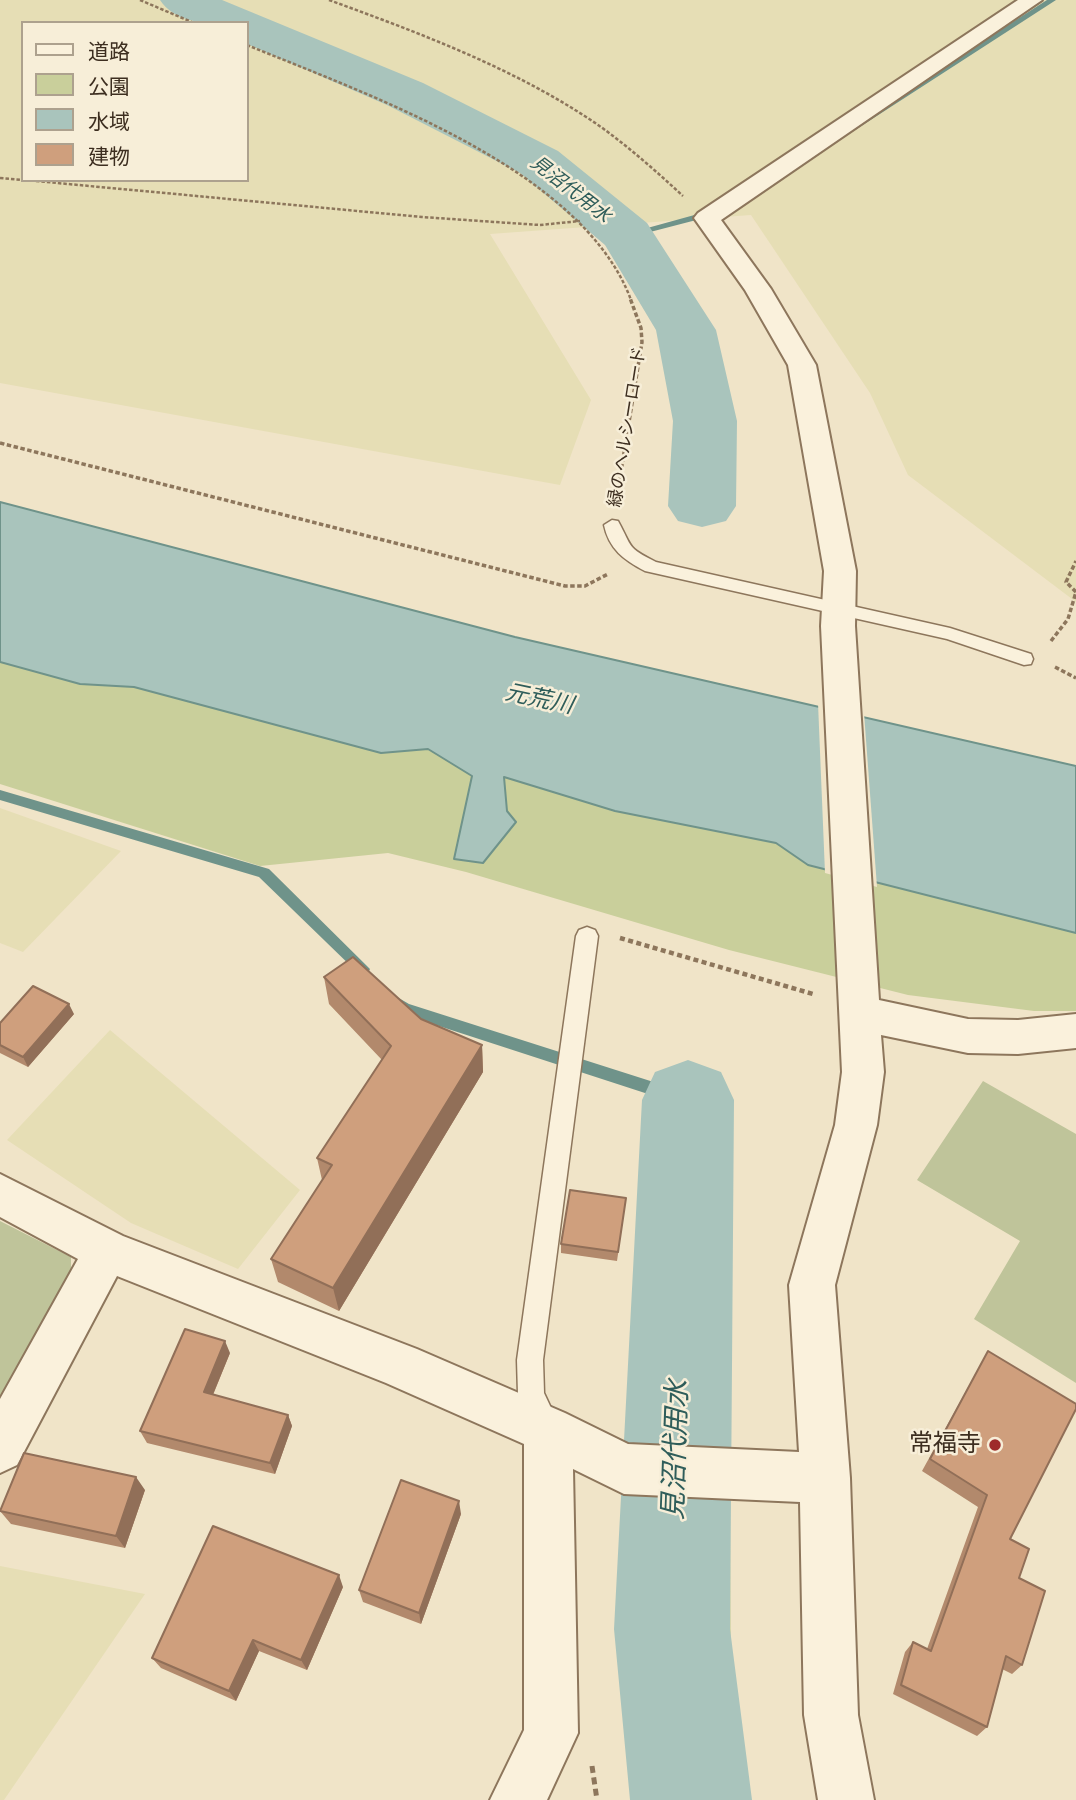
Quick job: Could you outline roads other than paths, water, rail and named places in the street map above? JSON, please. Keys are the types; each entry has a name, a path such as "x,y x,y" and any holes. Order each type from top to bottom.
{"street":[{"path":"846,1800 831,1715 825,1478 812,1285 856,1125 863,1072 838,616 840,571 832,518 809,416 802,365 758,289 707,218 1032,0"},
{"path":"859,998 968,1036 1018,1037 1076,1031"},
{"path":"0,1194 107,1251 400,1365 548,1430 624,1469 825,1478"},
{"path":"0,1448 107,1251"},
{"path":"518,1800 551,1733 548,1430"}],"lane":[{"name":"緑のヘルシーロード","path":"612,524 615,541 631,556 651,567 838,616"},
{"path":"838,616 950,634 1024,659"},
{"path":"548,1430 531,1394 530,1360 587,936"}],"water":[{"name":"元荒川","path":"0,502 515,637 1076,766 1076,933 808,865 776,843 615,811 504,777 507,811 516,822 483,863 454,859 472,776 428,749 381,753 134,687 80,684 0,662"}],"waterway":[{"name":"見沼代用水","path":"183,0 232,21"},
{"name":"見沼代用水","path":"183,0 232,21"},
{"path":"832,141 1052,0"},
{"name":"見沼代用水","path":"248,27 405,94 539,162 627,235 686,330 705,421 702,506"},
{"name":"見沼代用水","path":"248,27 405,94 539,162 627,235 686,330 705,421 702,506"},
{"path":"627,235 701,216 711,209"},
{"path":"0,795 264,873 363,969"},
{"path":"397,1003 404,1009 688,1100"},
{"name":"見沼代用水","path":"688,1100 672,1629 691,1800"}],"place":[{"name":"常福寺","path":"995,1445"}]}
